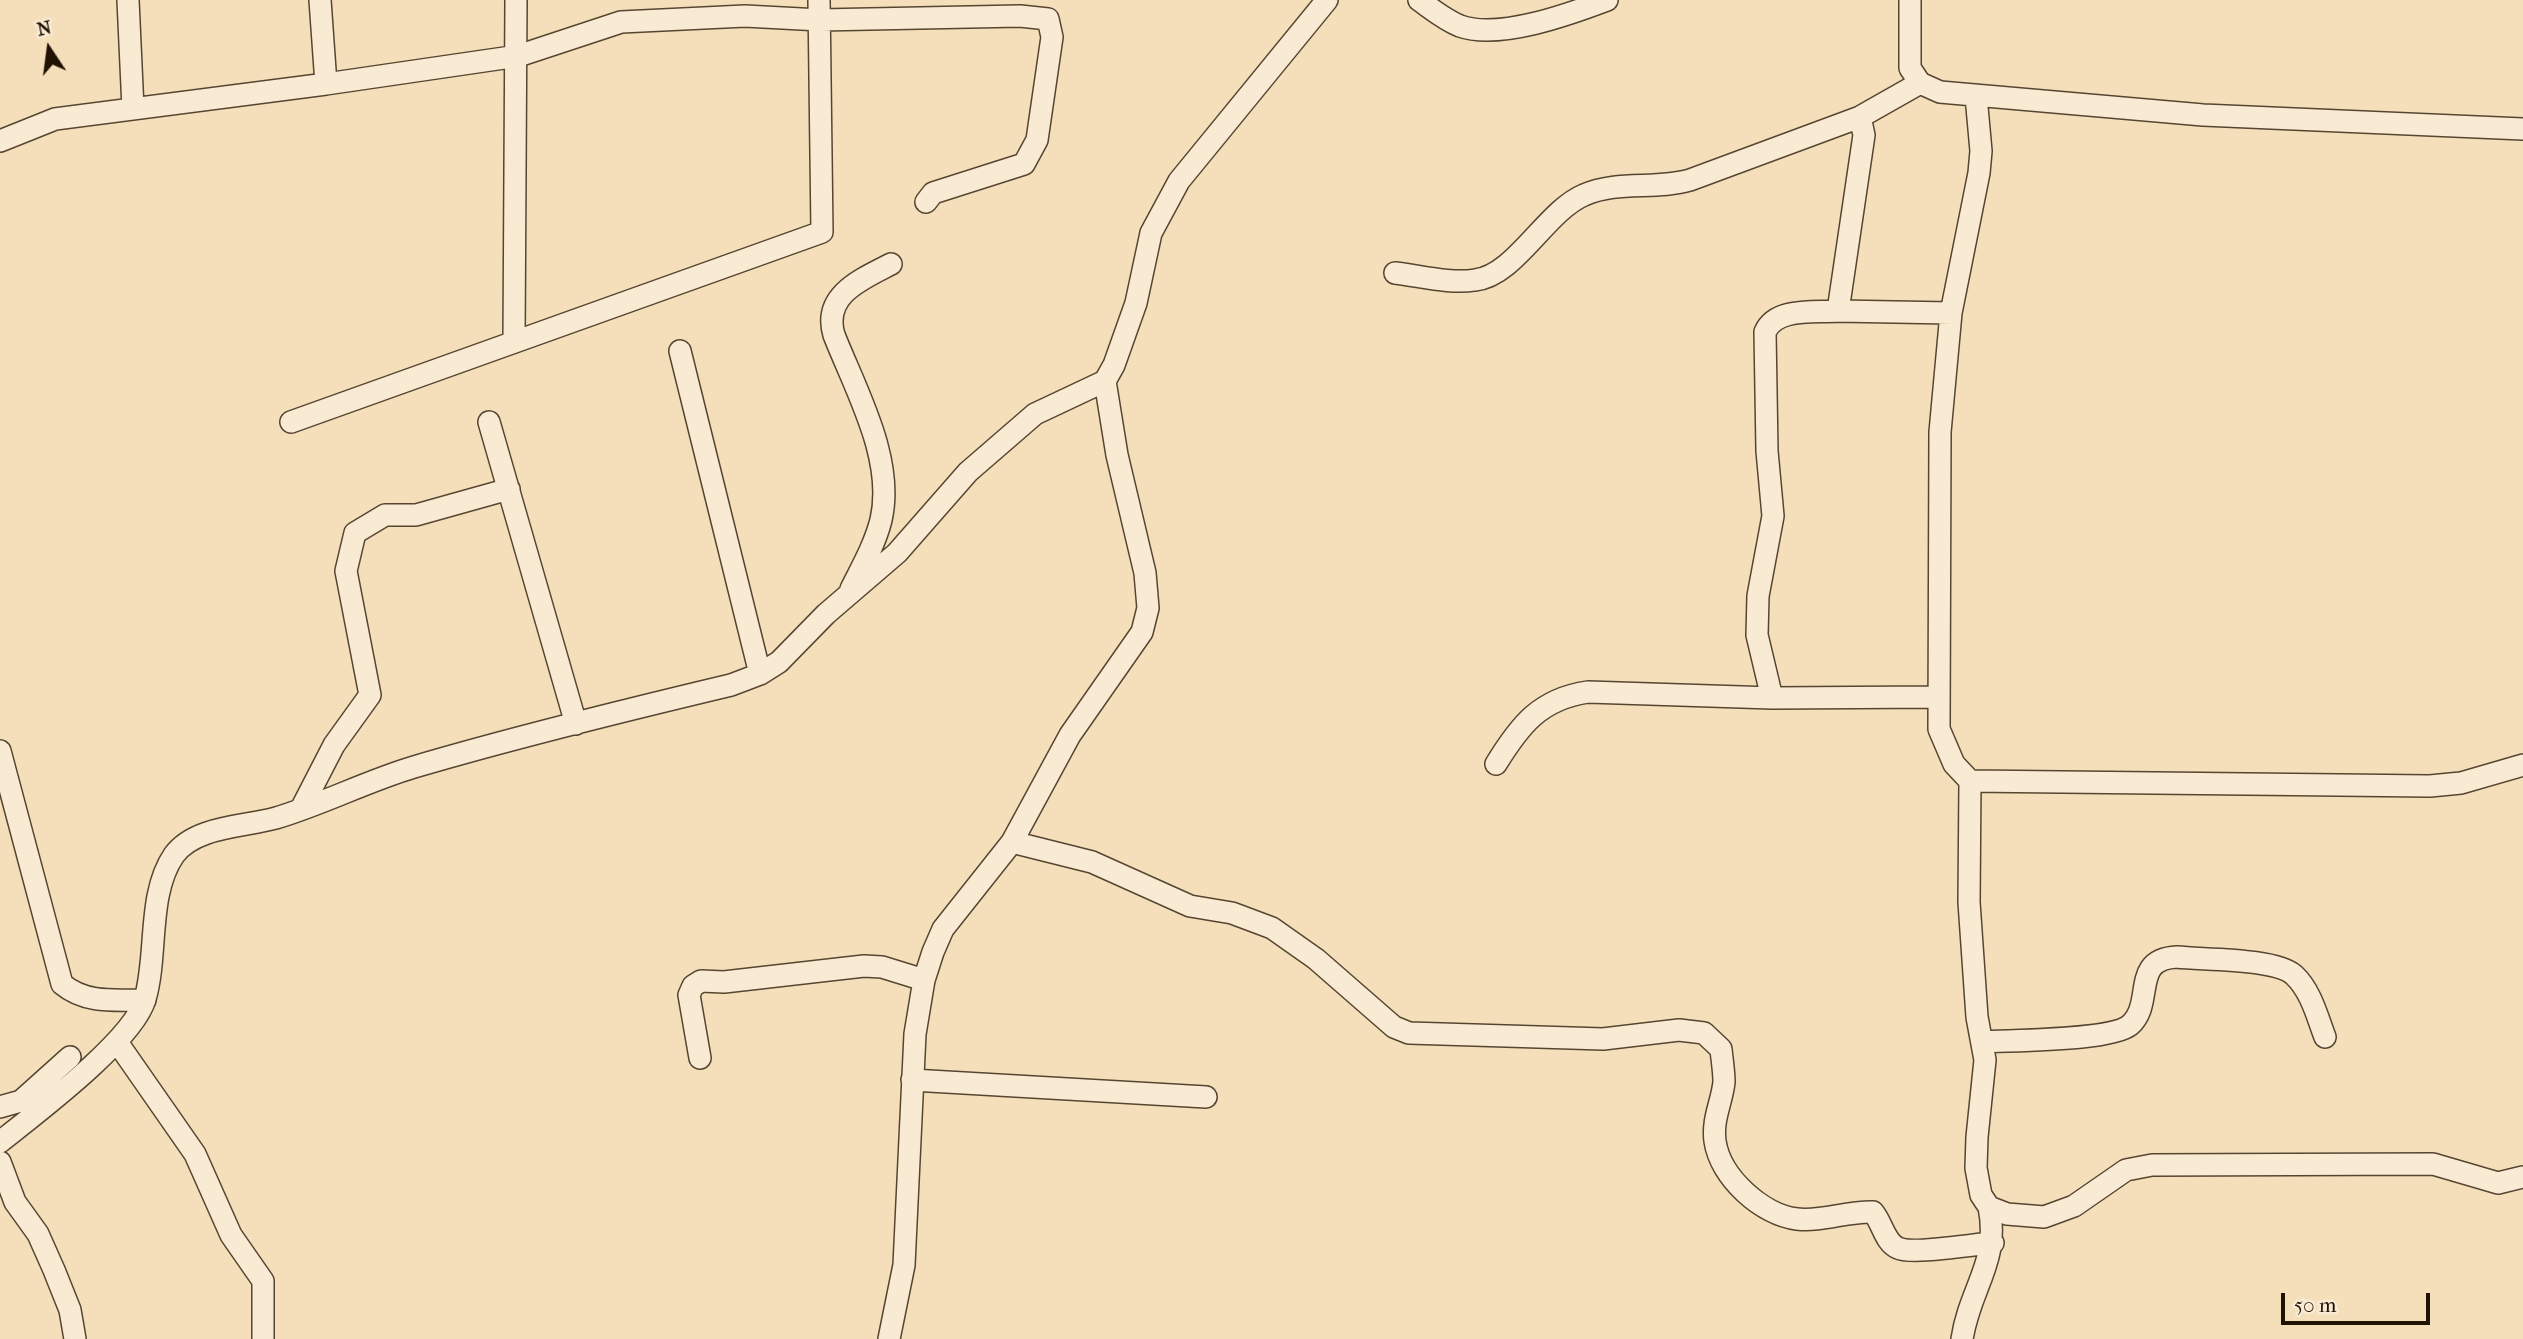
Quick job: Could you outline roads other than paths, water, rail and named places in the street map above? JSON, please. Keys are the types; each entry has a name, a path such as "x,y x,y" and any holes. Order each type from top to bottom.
{"street":[{"path":"128,0 133,109"},
{"path":"320,0 326,84"},
{"path":"514,342 518,56 516,0"},
{"path":"0,1142 60,1094 117,1042 145,1000 154,925 164,875 182,845 207,833 276,818 412,768 731,685 760,674 779,662 897,554 968,472 1035,414 1105,381 1114,365 1136,303 1151,233 1179,181 1327,0"},
{"path":"1419,0 1444,19 1463,27 1483,30 1563,16 1607,0"},
{"path":"1910,0 1910,68 1920,83 1940,92 2203,115 2523,130"},
{"path":"0,141 55,119 518,56 621,22 819,10 1020,16 1049,10 1052,37 1037,140 1024,164 933,193 926,202"},
{"path":"291,422 822,232 819,10"},
{"path":"1395,273 1464,281 1490,277 1566,205 1585,194 1613,188 1666,187 1860,117 1920,83"},
{"path":"1962,1339 1970,1300 1987,1265 1993,1243 1989,1207 1981,1195 1976,1168 1985,1077 1977,1017 1969,902 1970,781 1954,764 1943,744 1938,697 1940,432 1951,313 1979,173 1981,150 1976,96"},
{"path":"1838,311 1864,135 1860,117"},
{"path":"847,597 881,520 884,491 879,457 834,335 832,316 840,296 852,283 891,264"},
{"path":"1772,698 1757,635 1758,596 1773,516 1766,451 1765,332 1769,324 1782,315 1838,311 1951,313"},
{"path":"680,351 760,674"},
{"path":"889,1339 904,1265 915,1034 924,981 943,929 1013,842 1070,735 1142,632 1148,608 1146,573 1117,455 1105,381"},
{"path":"489,422 576,724"},
{"path":"301,809 334,745 370,695 346,571 355,533 385,515 416,515 509,489"},
{"path":"1496,764 1520,726 1569,695 1588,692 1772,698 1938,697"},
{"path":"0,751 62,984 76,995 101,1000 145,1000"},
{"path":"1970,781 2430,786 2461,783 2523,765"},
{"path":"1013,842 1092,862 1190,906 1232,913 1272,928 1316,959 1394,1027 1409,1033 1602,1039 1679,1030 1704,1033 1721,1049 1724,1082 1715,1118 1715,1143 1728,1170 1747,1194 1773,1213 1798,1219 1872,1212 1881,1220 1888,1239 1897,1248 1913,1250 1993,1243"},
{"path":"1982,1042 2095,1035 2122,1030 2136,1017 2153,964 2162,958 2177,957 2285,968 2302,984 2311,999 2325,1037"},
{"path":"700,1058 689,995 692,986 701,981 724,982 864,966 882,967 924,981"},
{"path":"117,1042 195,1153 231,1235 262,1281 263,1339"},
{"path":"0,1107 21,1101 70,1057"},
{"path":"912,1080 1206,1097"},
{"path":"0,1162 15,1202 38,1234 54,1270 70,1310 75,1339"},
{"path":"1989,1207 2007,1214 2044,1217 2074,1206 2126,1170 2152,1165 2433,1164 2498,1182 2523,1177"}]}
